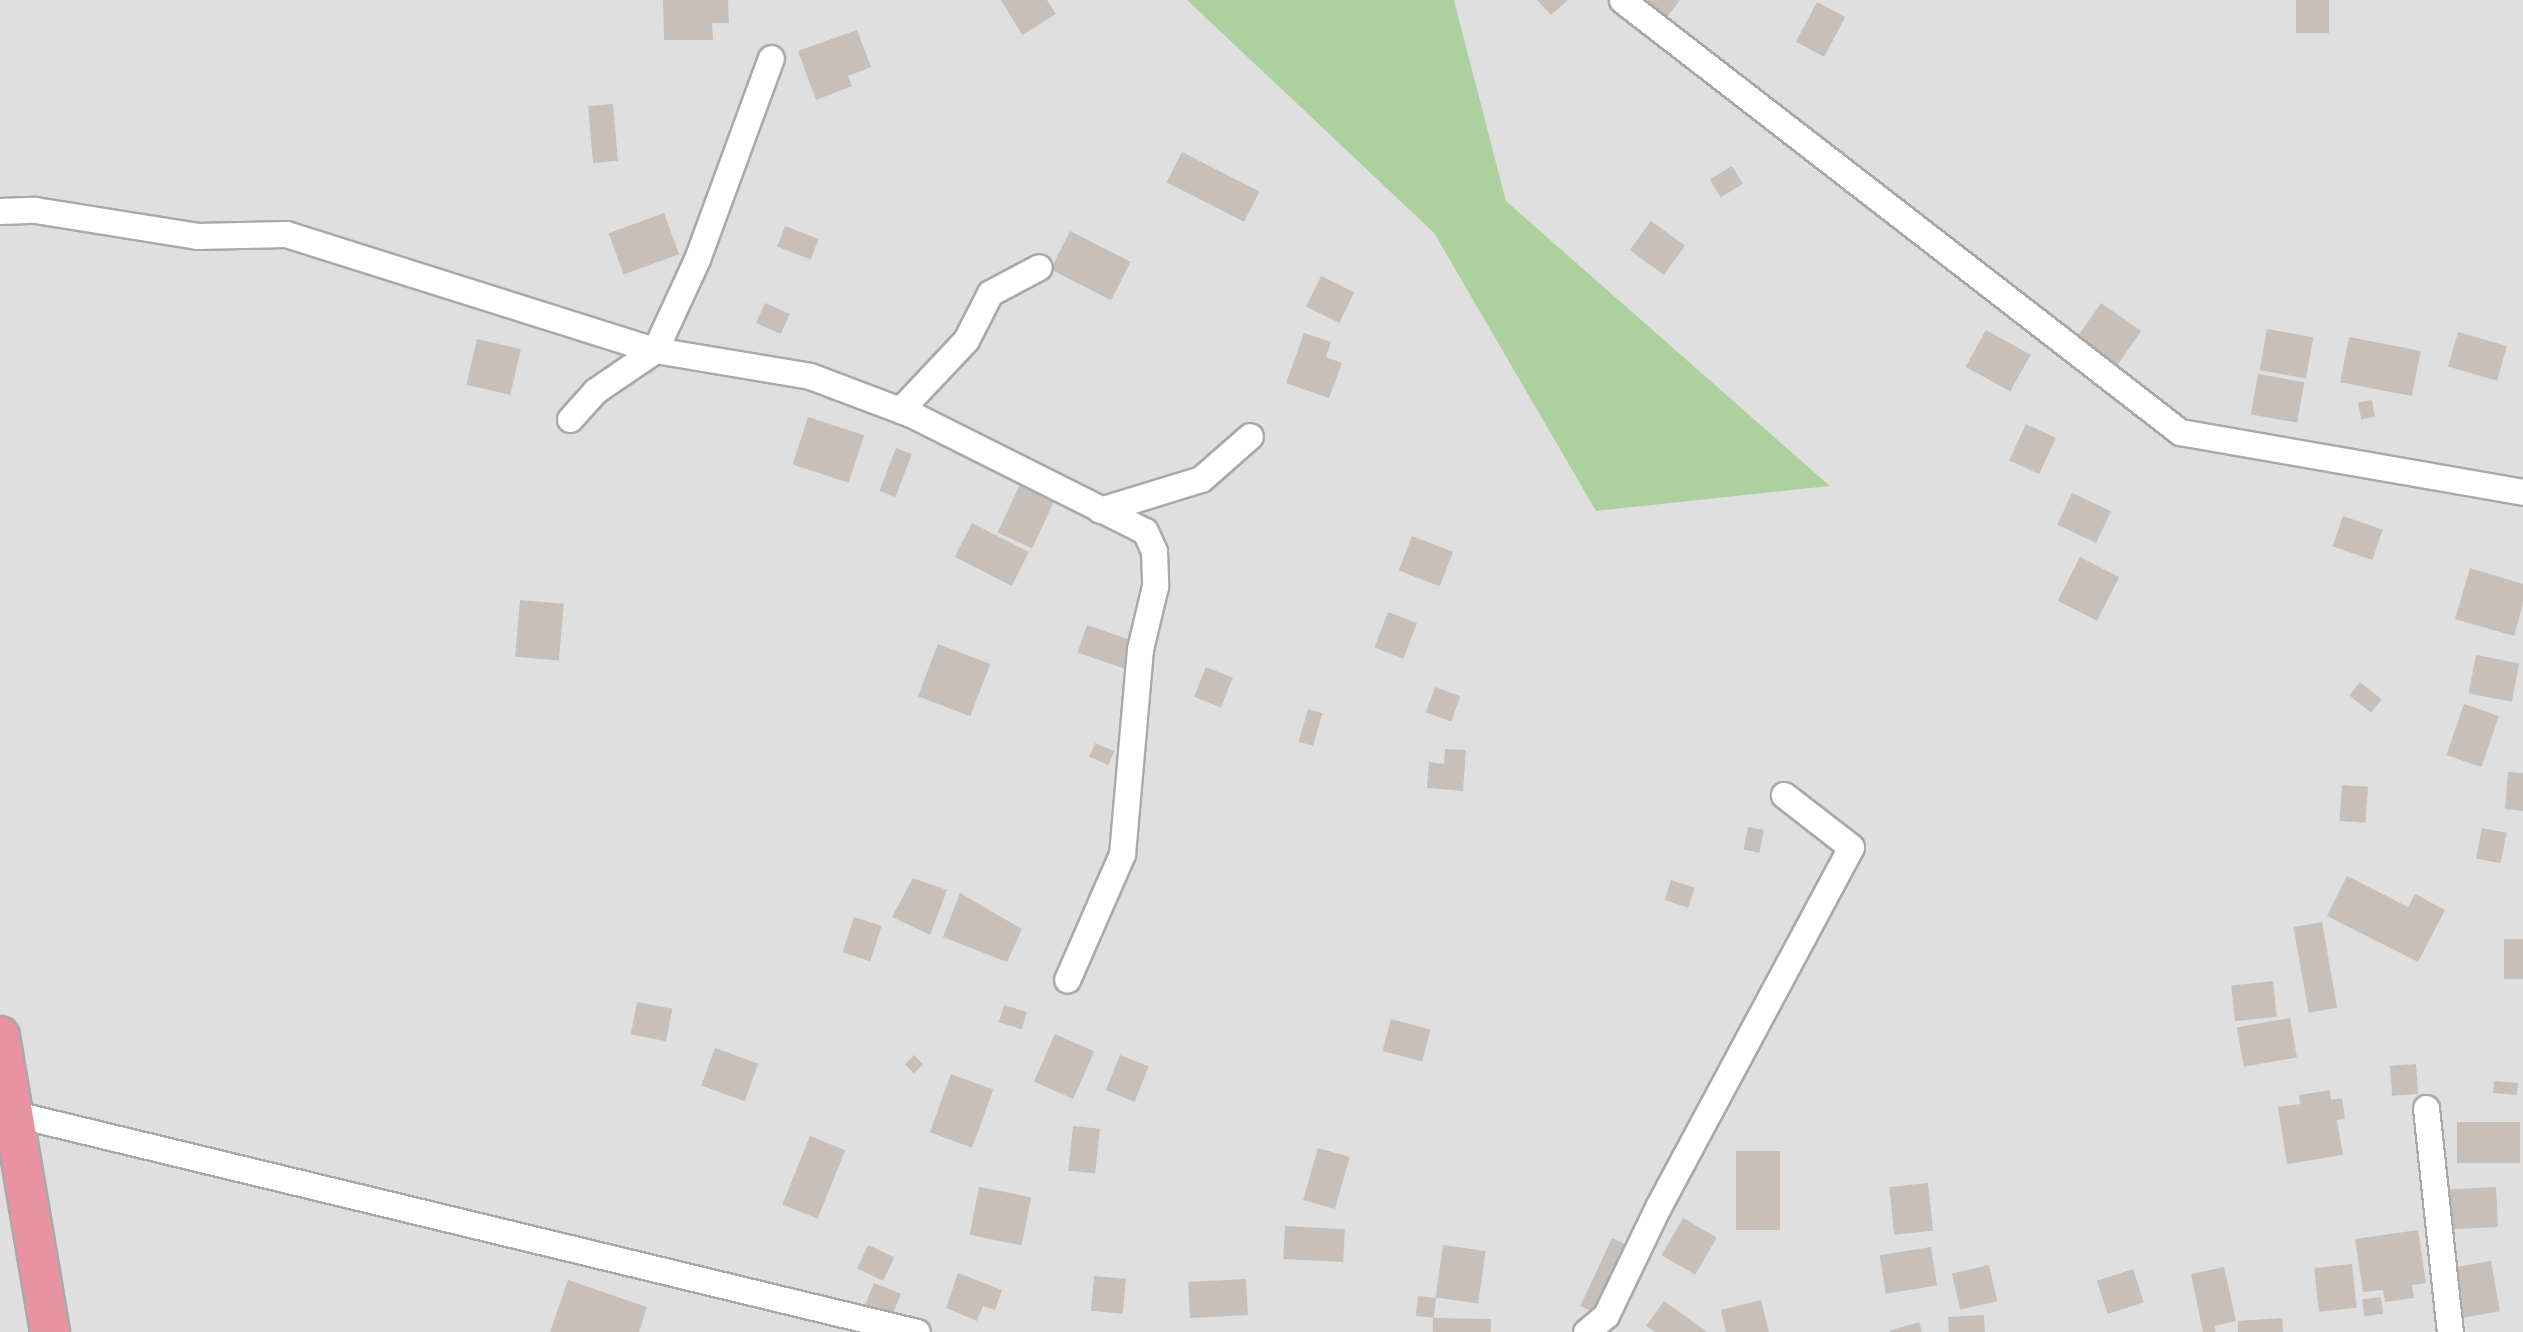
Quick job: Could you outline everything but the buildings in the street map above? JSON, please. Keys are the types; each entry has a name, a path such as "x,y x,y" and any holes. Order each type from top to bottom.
{"highway":[{"path":"0,1036 50,1332"}],"street":[{"path":"1622,0 2180,432 2523,492"},
{"path":"570,419 595,391 655,350 697,259 770,58"},
{"path":"0,211 35,210 197,236 286,234 655,350 810,376 900,410 1145,531 1154,551 1154,586 1140,649 1122,854 1066,980"},
{"path":"900,410 966,340 990,293 1040,267"},
{"path":"1100,510 1201,479 1250,436"},
{"path":"1586,1332 1606,1315 1667,1190 1851,847 1784,795"},
{"path":"2426,1108 2450,1332"},
{"path":"11,1113 917,1332"}],"shaded area":[{"path":"0,0 1187,0 1434,233 1596,511 1829,485 1506,201 1454,0 2523,0 2523,1332 0,1332"}],"green space":[{"path":"1187,0 1454,0 1506,201 1830,486 1596,511 1434,233"}]}
